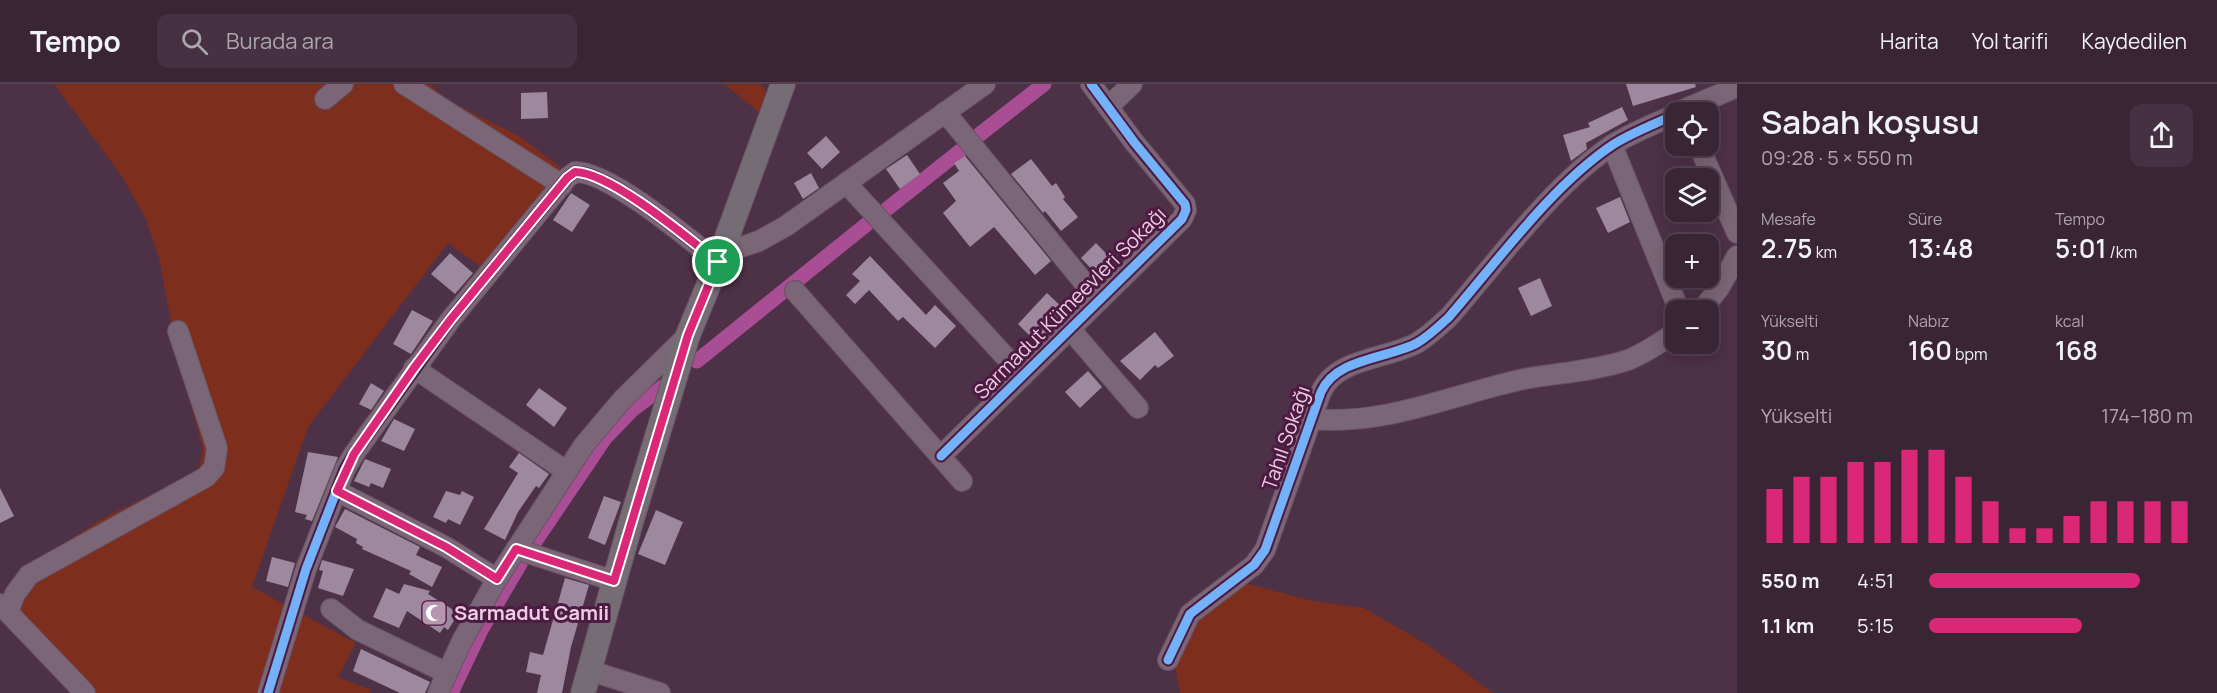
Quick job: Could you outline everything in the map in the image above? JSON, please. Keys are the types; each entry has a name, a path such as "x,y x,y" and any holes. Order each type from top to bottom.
{"main road":[{"path":"583,693 688,335 783,84"}],"street":[{"path":"325,99 343,84"},
{"path":"404,84 562,185"},
{"path":"268,693 306,569 354,454 451,319 575,172 594,175 719,258 759,241 786,226 986,84"},
{"name":"Sarmadut Kümeevleri Sokağı","path":"941,456 1182,219 1186,210 1185,204 1091,84"},
{"path":"1108,107 1132,84"},
{"name":"Tahıl Sokağı","path":"1703,102 1737,87"},
{"name":"Sarmadut Kümeevleri Sokağı","path":"945,112 1099,301"},
{"name":"Tahıl Sokağı","path":"1168,660 1190,614 1254,565 1265,550 1325,383 1331,376 1341,369 1400,351 1433,332 1449,317 1549,202 1588,164 1612,145 1665,120"},
{"path":"1612,145 1675,300"},
{"path":"1703,156 1737,233"},
{"name":"Sarmadut Kümeevleri Sokağı","path":"846,183 1023,376"},
{"path":"1710,300 1737,256"},
{"path":"795,291 962,481"},
{"name":"Sarmadut Kümeevleri Sokağı","path":"1070,329 1138,408"},
{"path":"85,693 4,608 29,575 206,477 214,468 217,448 178,331"},
{"path":"438,693 497,579 566,471 609,413 688,335"},
{"path":"1312,419 1340,421 1422,407 1523,380 1614,363 1647,351 1665,340"},
{"path":"414,368 566,471"},
{"path":"337,491 446,547 497,579"},
{"path":"516,549 614,581"},
{"path":"331,609 358,630 447,673"},
{"path":"588,670 660,693"}],"shaded area":[{"path":"54,84 430,84 447,100 519,136 561,168 481,267 448,243 308,427 252,587 356,643 338,677 371,690 370,693 73,693 5,599 9,584 39,559 107,516 187,477 199,468 203,449 177,354 159,258 145,217 121,175"},
{"path":"724,84 760,84 767,92 760,113"},
{"path":"1241,582 1313,601 1364,608 1428,645 1493,693 1180,693 1175,666 1190,622"}],"building":[{"path":"1626,84 1695,84 1696,87 1633,106"},
{"path":"547,92 548,118 521,119 521,93"},
{"path":"1622,107 1628,120 1586,143 1587,149 1571,161 1563,135 1590,127 1588,123"},
{"path":"826,136 840,152 822,169 807,153"},
{"path":"907,155 920,174 900,189 886,169"},
{"path":"965,156 1051,261 1035,275 994,227 970,247 943,213 956,201 943,183 959,171 954,163"},
{"path":"1031,159 1052,186 1056,183 1065,197 1063,199 1078,217 1061,231 1011,174"},
{"path":"811,173 819,188 803,199 794,183"},
{"path":"571,193 590,205 572,232 553,220"},
{"path":"1620,197 1630,222 1608,233 1596,208"},
{"path":"1096,243 1117,265 1102,280 1081,258"},
{"path":"450,253 473,273 455,294 431,274"},
{"path":"870,256 926,315 935,305 956,326 935,348 903,317 898,321 869,290 855,304 846,295 860,281 852,274"},
{"path":"1540,278 1552,306 1531,316 1518,288"},
{"path":"1047,293 1067,312 1037,343 1018,324"},
{"path":"412,310 433,321 411,354 393,344"},
{"path":"1155,332 1174,356 1158,368 1155,365 1140,380 1120,361"},
{"path":"1088,371 1102,387 1080,408 1065,392"},
{"path":"371,383 384,391 371,410 359,404"},
{"path":"539,388 567,408 554,427 526,405"},
{"path":"394,419 415,429 404,451 381,441"},
{"path":"308,452 338,457 312,521 305,519 307,515 295,512"},
{"path":"519,453 549,474 539,488 536,486 518,512 505,540 484,529 518,473 509,467"},
{"path":"365,459 391,469 383,488 371,483 369,487 354,481"},
{"path":"0,488 14,516 0,523"},
{"path":"446,491 460,495 462,491 474,497 460,525 448,519 446,523 433,517"},
{"path":"604,496 621,502 605,545 588,538"},
{"path":"345,509 420,547 416,555 442,567 432,587 409,574 411,571 362,549 363,547 356,543 357,539 335,527"},
{"path":"656,510 683,522 665,565 638,554"},
{"path":"272,557 295,563 288,587 266,581"},
{"path":"322,560 354,569 343,596 318,588 323,571 319,570"},
{"path":"565,578 589,585 571,647 562,693 537,693 541,675 526,672 530,652 543,655"},
{"path":"404,584 430,591 428,594 455,611 451,616 455,619 448,630 444,627 440,633 407,611 399,628 373,617 386,588 399,594"},
{"path":"361,649 430,682 425,693 400,693 353,671"}],"waterway":[{"path":"979,135 1044,84"},
{"path":"887,209 960,151"},
{"path":"697,361 867,224"},
{"path":"534,543 605,438 632,410 664,386"},
{"path":"451,693 481,630 520,564"}],"cycle path":[{"path":"941,456 1182,219 1186,210 1185,204 1134,142 1091,84"},
{"path":"1168,660 1190,614 1254,565 1265,550 1321,392 1328,381 1338,372 1350,366 1405,348 1426,337 1449,317 1527,225 1569,180 1614,144 1665,119"},
{"path":"268,693 306,569 345,469 451,319 567,178 575,172 608,182 669,223 718,262"}],"place":[{"name":"Sarmadut Camii","path":"434,613"}],"route":[{"path":"575,172 594,175 618,189 676,229 718,262 688,335 614,581 516,549 497,579 446,547 337,491 345,469 354,454 414,368 451,319 567,178 575,172"}]}
